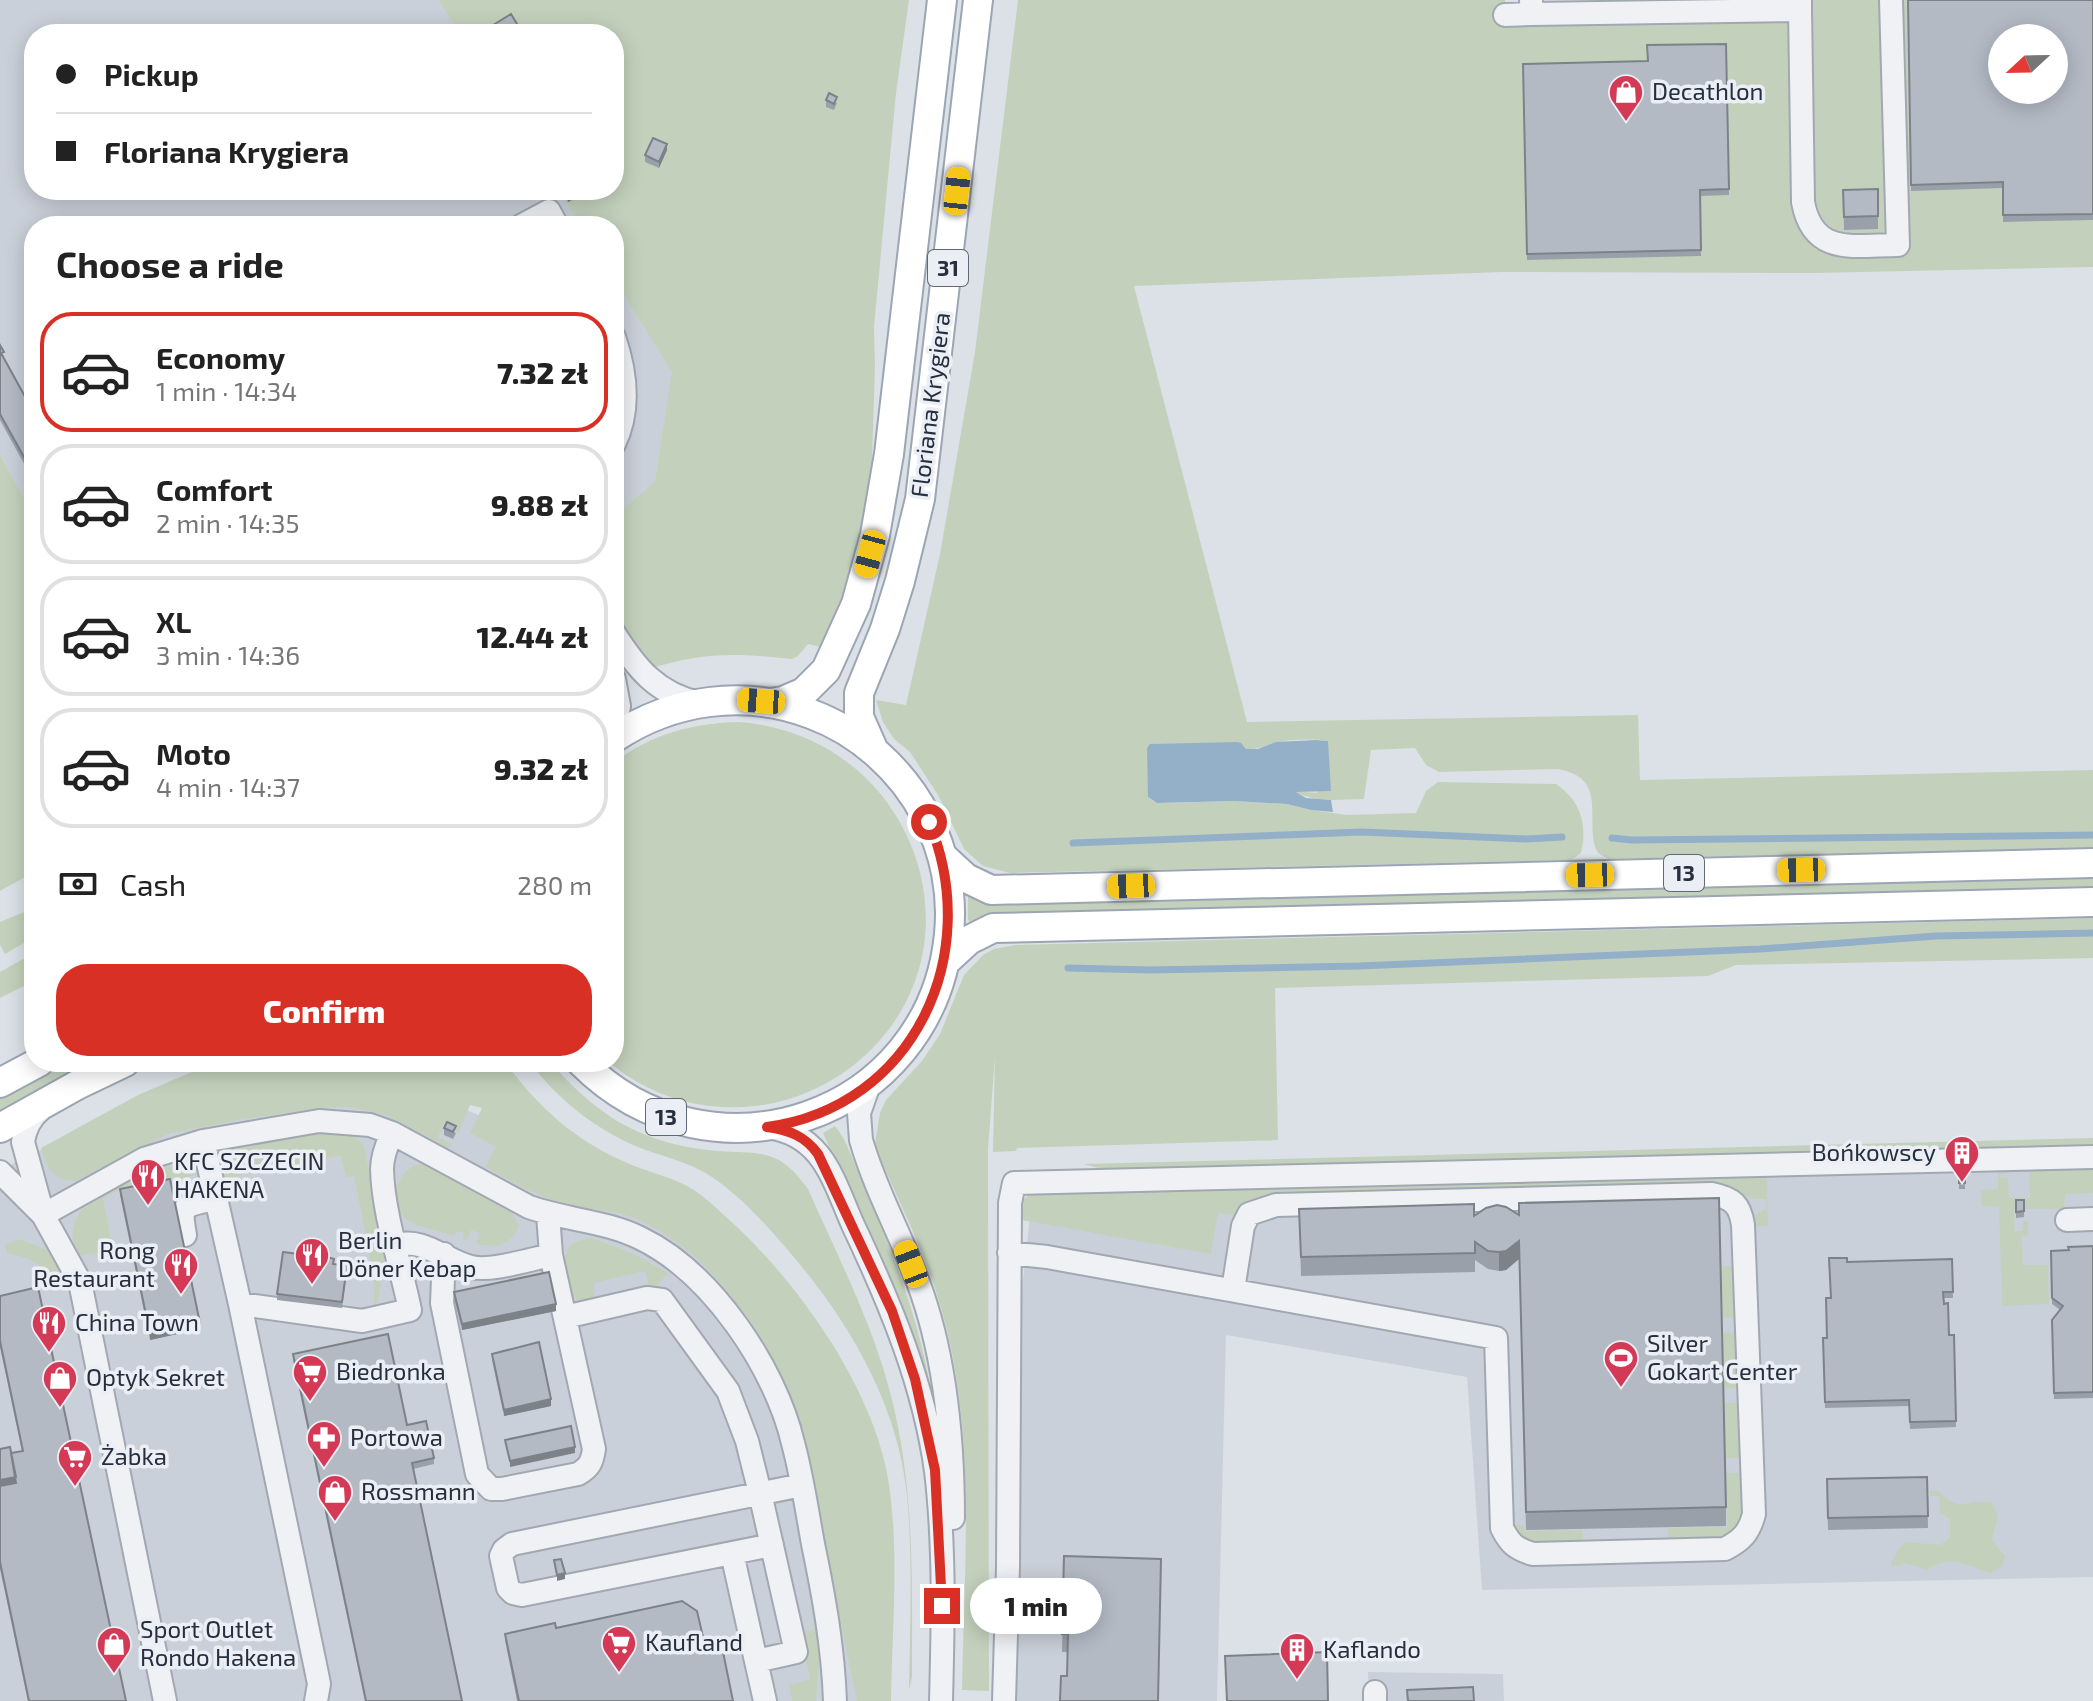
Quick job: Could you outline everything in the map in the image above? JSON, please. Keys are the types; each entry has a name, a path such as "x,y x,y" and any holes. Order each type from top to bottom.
{"main road":[{"name":"Floriana Krygiera","path":"769,703 804,692 826,670 856,604 875,535 889,454 942,0"},
{"name":"Floriana Krygiera","path":"875,751 859,717 859,693 893,606 920,499 979,2"},
{"name":"13","path":"593,1072 619,1094 667,1118 720,1128 767,1127 825,1110 870,1082 896,1057 917,1028 934,997 945,962 950,909 942,856 916,798 875,751 845,730 821,718 769,703 743,700 699,703 655,716 624,733"},
{"name":"13","path":"942,856 966,878 991,890 2093,863"},
{"name":"13","path":"945,962 969,940 993,928 2093,902"},
{"path":"0,1083 24,1070"},
{"path":"0,1128 105,1072"}],"street":[{"name":"Floriana Krygiera","path":"928,0 936,55"},
{"path":"1505,15 1532,7 1800,5 1803,202 1806,220 1825,241 1840,246 1898,245 1891,0"},
{"path":"624,384 624,409"},
{"path":"624,649 651,682 677,697 699,703"},
{"path":"870,1082 859,1113 861,1140 919,1284 938,1354 944,1395 952,1472 954,1610 938,1697"},
{"path":"51,1099 32,1116 24,1131 23,1142 43,1215 80,1282 165,1701"},
{"path":"43,1215 144,1159 203,1141 319,1121 370,1125 392,1133 529,1207 548,1214 613,1226 642,1238 671,1256 715,1297 760,1364 780,1404 793,1441 831,1637 835,1701"},
{"path":"767,1127 796,1134 813,1146 818,1154 875,1271 907,1352 923,1407 935,1470 942,1577 938,1697"},
{"path":"240,1304 362,1321 410,1310 382,1168 392,1133"},
{"path":"203,1141 319,1684 316,1701"},
{"path":"1004,1701 1009,1253 1010,1203 1014,1183 2093,1157"},
{"path":"0,1172 43,1215"},
{"path":"1009,1253 1047,1257 1496,1338 1502,1528 1509,1542 1518,1550 1533,1554 1725,1549 1749,1531 1754,1514 1743,1225 1740,1208 1728,1197 1712,1194 1276,1205 1249,1214 1243,1226 1233,1290"},
{"path":"185,1235 183,1210 210,1200"},
{"path":"444,1254 442,1303 477,1474 491,1489 502,1489 578,1474 589,1468 594,1449 551,1255 548,1214"},
{"path":"2067,1220 2093,1219"},
{"path":"396,1245 409,1241 472,1267 489,1267 551,1255"},
{"path":"565,1317 647,1298 662,1300 728,1391 747,1441 796,1652 756,1661"},
{"path":"772,1545 522,1595 508,1588 501,1556 512,1544 802,1485"},
{"path":"732,1553 765,1701"}],"shaded area":[{"path":"0,0 438,0 454,24 24,24 24,200 564,200 575,216 24,216 24,498 0,455"},
{"path":"624,295 673,372 655,481 624,508"},
{"path":"242,1079 387,1089 472,1112 623,1189 712,1264 832,1451 876,1701 0,1701 0,1172 27,1155"},
{"path":"2093,1168 2093,1577 1482,1590 1467,1377 1226,1335 1217,1701 1014,1701 1021,1299 1032,1197"},
{"path":"1368,1672 1503,1674 1504,1701 1369,1701"}],"green space":[{"path":"438,0 909,0 896,93 874,327 871,492 853,570 821,647 808,644 792,659 702,657 646,670 624,637 624,508 655,481 672,372 624,295 624,216 575,216 564,200 624,200 624,24 454,24"},
{"path":"1018,0 1505,0 1506,23 1788,0 2093,0 2093,267 1816,273 1503,272 1134,286 1247,722 1638,715 1640,780 2093,770 2093,848 1608,859 1595,847 1589,789 1583,780 1573,774 1558,769 1439,772 1426,765 1415,748 1371,750 1364,799 1320,799 1294,791 1317,793 1328,741 1304,740 1246,749 1148,797 1166,803 1234,801 1287,804 1347,815 1416,813 1426,791 1438,782 1556,784 1571,797 1580,814 1583,832 1581,853 1571,860 1010,873 983,866 964,849 938,795 910,752 894,739 883,722 876,700 906,705 940,554 975,352"},
{"path":"0,455 24,498 24,878 0,891"},
{"path":"739,722 801,736 852,766 891,808 916,858 926,913 919,969 894,1022 850,1068 826,1084 786,1100 758,1106 726,1107 690,1103 655,1091 622,1072 624,756 642,744 673,732"},
{"path":"2093,876 2093,890 972,923 968,920 968,893"},
{"path":"24,912 24,943 5,954 0,945 0,922"},
{"path":"2093,918 2093,958 1736,965 1708,976 1275,988 1278,1140 1017,1148 1016,1151 993,1152 995,1057 988,1149 989,1691 962,1690 966,1498 960,1402 941,1308 913,1231 875,1143 880,1113 886,1100 922,1061 940,1034 964,975 983,955 994,949 1015,945"},
{"path":"24,959 24,986 0,998 0,972"},
{"path":"48,1072 73,1072 0,1111 0,1098"},
{"path":"192,1072 513,1072 544,1107 589,1143 625,1162 687,1186 702,1196 750,1240 800,1297 843,1362 875,1430 885,1464 893,1520 891,1701 857,1701 798,1416 752,1326 710,1272 686,1249 659,1230 628,1216 557,1202 485,1167 496,1147 470,1133 482,1108 470,1105 459,1132 443,1125 438,1137 453,1145 448,1148 386,1115 349,1107 330,1107 243,1119 168,1134 76,1181 62,1179 52,1172 41,1148 138,1095"},
{"path":"538,1072 560,1072 618,1122 654,1138 681,1146 769,1156 788,1166 808,1189 874,1340 898,1427 910,1534 912,1677 909,1690 910,1544 902,1464 884,1403 840,1318 802,1267 737,1197 703,1171 633,1145 604,1130 563,1099"},
{"path":"835,1126 850,1152 900,1276 916,1324 928,1374 926,1378 894,1293 823,1133"},
{"path":"309,1131 346,1134 364,1146 385,1253 378,1302 374,1306 374,1277 354,1176 346,1177 341,1156 222,1179 222,1156 234,1145"},
{"path":"2093,1138 2093,1147 1110,1171 1083,1164"},
{"path":"164,1162 166,1167 177,1163 188,1164 196,1175 115,1192 103,1198 112,1245 103,1247 104,1252 78,1256 73,1232 82,1209 133,1177"},
{"path":"420,1164 429,1165 511,1211 519,1225 512,1238 502,1244 483,1245 476,1243 479,1233 471,1230 467,1240 462,1239 464,1233 457,1231 454,1236 406,1219 396,1205 396,1188 405,1173"},
{"path":"2093,1166 2093,1193 2065,1194 2064,1209 2014,1209 2015,1231 2023,1231 2023,1221 2028,1221 2028,1235 2022,1236 2023,1265 2048,1265 2049,1304 2002,1306 1999,1207 1982,1206 1981,1190 1998,1189 1998,1170 2008,1168 2008,1173 2001,1174 2001,1178 2008,1178 2009,1198 2030,1198 2029,1168"},
{"path":"1767,1175 1768,1226 1751,1227 1755,1215 1767,1208 1766,1199 1754,1199 1721,1187 1257,1198 1244,1204 1235,1216 1218,1213 1211,1254 1021,1220 1023,1200 1030,1194 1038,1193"},
{"path":"593,1238 636,1255 668,1273 656,1287 650,1289 645,1271 594,1283 594,1300 577,1301 570,1287 566,1255 571,1245"},
{"path":"20,1239 52,1252 66,1284 52,1286 45,1272 35,1263 8,1254 4,1245"},
{"path":"1720,1266 1734,1266 1739,1318 1722,1317"},
{"path":"1740,1332 1740,1388 1724,1388 1722,1333"},
{"path":"1724,1403 1741,1403 1742,1458 1725,1458"},
{"path":"1726,1473 1743,1473 1742,1514 1738,1526 1722,1538 1669,1544 1668,1528 1727,1527"},
{"path":"1930,1491 1938,1491 1954,1503 1992,1503 1998,1516 1992,1540 2005,1556 2002,1567 1990,1573 1951,1562 1943,1562 1926,1570 1906,1563 1892,1567 1900,1547 1906,1542 1940,1545 1950,1537 1950,1519 1940,1513 1939,1496 1930,1496"},
{"path":"1511,1525 1524,1525 1525,1531 1582,1530 1583,1545 1543,1546 1527,1539"},
{"path":"816,1611 820,1646 816,1701 792,1701 789,1685 810,1679 800,1634 815,1629 812,1612"}],"water":[{"path":"1328,741 1331,791 1296,792 1306,798 1331,800 1333,812 1287,804 1234,801 1157,803 1148,797 1147,748 1150,744 1237,742 1246,749 1258,749 1276,742"}],"building":[{"path":"1908,0 2093,0 2093,214 2003,215 2003,182 1911,185"},
{"path":"511,14 517,24 495,24"},
{"name":"Decathlon","path":"1726,44 1729,189 1700,190 1701,250 1527,254 1523,64 1648,61 1647,45"},
{"path":"829,93 837,97 834,104 826,100"},
{"path":"653,138 667,144 659,162 645,155"},
{"path":"1878,189 1878,216 1844,217 1843,190"},
{"path":"0,345 4,352 1,353 24,395 24,457 0,414"},
{"path":"447,1122 456,1126 453,1132 444,1128"},
{"path":"1959,1173 1965,1173 1965,1183 1959,1183"},
{"path":"170,1179 200,1323 150,1334 120,1189"},
{"path":"1719,1198 1726,1507 1526,1512 1519,1241 1506,1251 1499,1252 1488,1251 1475,1242 1475,1253 1301,1257 1299,1209 1474,1204 1474,1216 1497,1205 1519,1215 1519,1203"},
{"path":"2016,1200 2024,1200 2024,1211 2016,1212"},
{"path":"2093,1246 2093,1392 2054,1393 2052,1320 2063,1306 2052,1298 2051,1251"},
{"name":"Berlin Döner Kebap","path":"283,1252 314,1256 314,1253 334,1259 333,1264 347,1266 342,1302 277,1294"},
{"path":"1829,1258 1847,1258 1847,1262 1952,1259 1953,1292 1943,1292 1944,1304 1948,1303 1949,1335 1954,1335 1956,1421 1910,1422 1909,1400 1825,1402 1823,1338 1827,1338 1826,1298 1831,1298"},
{"path":"549,1272 556,1304 462,1324 454,1292"},
{"path":"38,1287 126,1701 29,1701 0,1562 0,1486 16,1483 11,1453 23,1451 0,1341 0,1296"},
{"path":"388,1334 407,1425 426,1421 434,1458 412,1463 462,1701 366,1701 293,1354"},
{"path":"539,1342 551,1399 504,1410 492,1354"},
{"path":"571,1426 575,1447 510,1461 505,1440"},
{"path":"10,1447 16,1477 0,1480 0,1449"},
{"path":"1927,1477 1928,1516 1828,1518 1827,1479"},
{"path":"1064,1556 1161,1559 1158,1701 1060,1701 1061,1676 1067,1676 1068,1634 1062,1634"},
{"path":"561,1559 565,1573 557,1575 554,1560"},
{"name":"Kaufland","path":"682,1601 697,1611 704,1641 720,1637 733,1701 519,1701 505,1634 555,1623 556,1628"},
{"path":"1327,1652 1328,1701 1227,1701 1225,1656"},
{"path":"1473,1687 1474,1701 1408,1701 1407,1690"}],"waterway":[{"path":"1073,843 1362,832 1526,839 1562,837"},
{"path":"1612,838 2093,835"},
{"path":"1068,968 1150,970 1359,966 1760,949 1936,936 2093,933"}],"place":[{"name":"Decathlon","path":"1626,123"},
{"name":"Bońkowscy","path":"1962,1184"},
{"name":"KFC SZCZECIN HAKENA","path":"148,1207"},
{"name":"Berlin Döner Kebap","path":"312,1286"},
{"name":"Rong Restaurant","path":"181,1296"},
{"name":"China Town","path":"49,1354"},
{"name":"Silver Gokart Center","path":"1621,1389"},
{"name":"Biedronka","path":"310,1403"},
{"name":"Optyk Sekret","path":"60,1409"},
{"name":"Portowa","path":"324,1469"},
{"name":"Żabka","path":"75,1488"},
{"name":"Rossmann","path":"335,1523"},
{"name":"Kaufland","path":"619,1674"},
{"name":"Sport Outlet Rondo Hakena","path":"114,1675"},
{"name":"Kaflando","path":"1297,1681"}],"route":[{"path":"929,822 946,873 950,927 940,980 926,1013 896,1057 856,1093 808,1117 767,1127 796,1134 813,1146 818,1154 875,1271 907,1352 935,1470 942,1606"}]}
